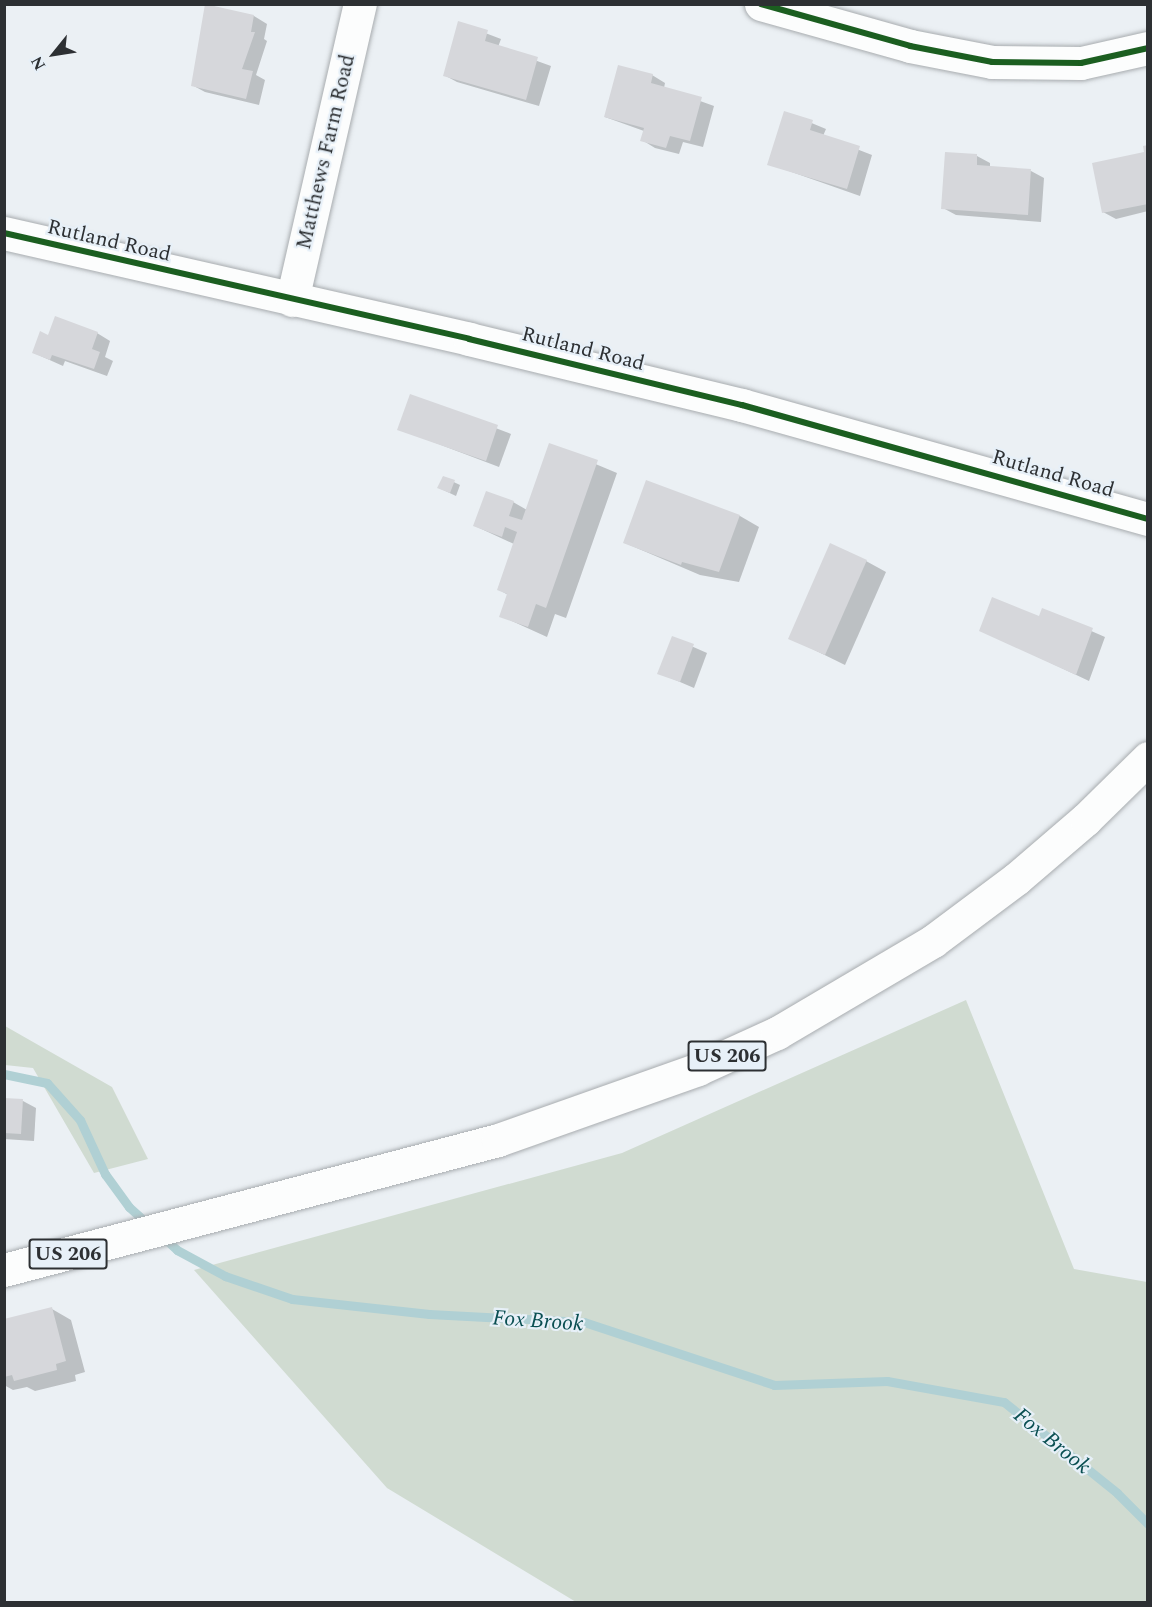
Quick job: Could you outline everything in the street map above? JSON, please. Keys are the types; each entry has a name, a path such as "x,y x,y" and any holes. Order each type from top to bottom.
{"main road":[{"name":"Matthews Farm Road","path":"292,300 360,4"},
{"path":"761,4 910,46 992,62 1081,63 1148,48"},
{"name":"Rutland Road","path":"4,233 742,405 1148,519"},
{"name":"US 206","path":"4,1270 232,1211 573,1115 698,1069 777,1033 933,941 1007,886 1086,819 1148,758"}],"shaded area":[{"path":"966,1000 1074,1269 1147,1282 1147,1602 576,1602 387,1488 194,1270 622,1153"},
{"path":"5,1026 112,1087 148,1159 94,1173 33,1068 5,1065"}],"building":[{"path":"205,4 254,15 251,32 255,32 242,69 253,71 246,99 191,86"},
{"path":"458,21 488,30 485,41 538,57 526,100 443,76"},
{"path":"618,65 653,74 651,83 702,97 690,141 670,136 666,148 640,141 644,128 604,117"},
{"path":"784,111 813,120 810,130 860,146 847,189 767,165"},
{"path":"1148,145 1148,204 1102,213 1092,163 1144,152 1143,146"},
{"path":"945,152 977,154 977,165 1031,169 1028,215 941,209"},
{"path":"55,316 98,332 92,349 100,352 94,369 52,355 50,360 32,353 40,331 48,335"},
{"path":"410,394 498,425 486,461 397,430"},
{"path":"549,443 598,460 546,608 536,604 528,627 499,617 507,594 497,590 517,532 505,527 502,537 473,526 486,491 514,501 509,516 522,520"},
{"path":"443,476 455,480 450,493 437,488"},
{"path":"646,480 740,515 719,572 682,562 681,565 623,543"},
{"path":"830,543 867,560 825,655 788,639"},
{"path":"992,597 1039,616 1042,608 1093,628 1076,675 979,631"},
{"path":"672,636 694,644 680,682 657,674"},
{"path":"4,1098 23,1099 21,1134 4,1133"},
{"path":"52,1307 66,1361 56,1364 57,1370 14,1381 12,1375 4,1377 4,1319"}],"waterway":[{"name":"Fox Brook","path":"4,1074 47,1083 80,1120 105,1174 129,1207 149,1225"},
{"name":"Fox Brook","path":"162,1236 177,1250 225,1276 292,1299 429,1314 584,1322 774,1385 887,1381 1004,1402 1117,1493 1148,1524"}],"cycle path":[{"path":"761,4 910,46 992,62 1081,63 1148,48"},
{"path":"4,233 469,339 742,405 1148,519"}]}
